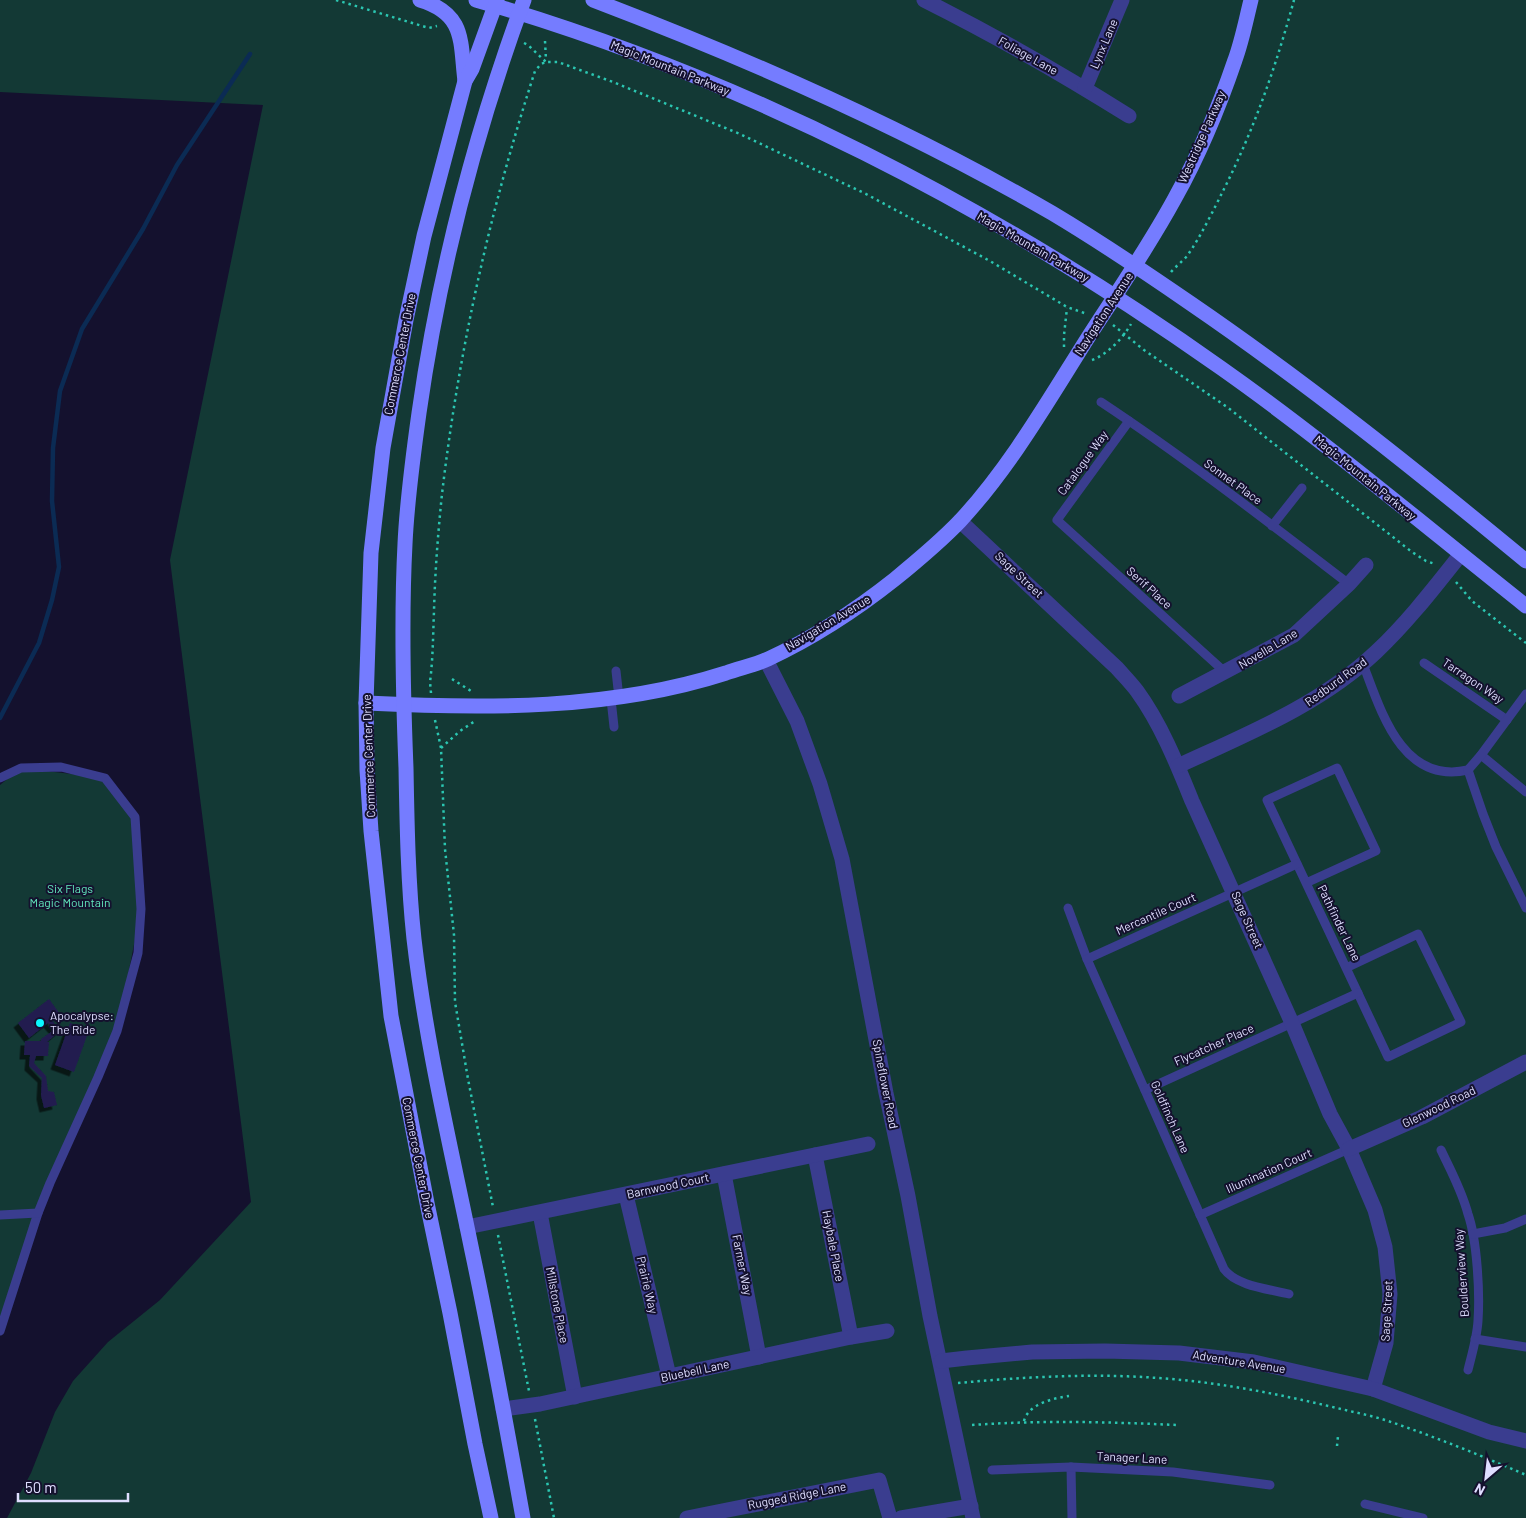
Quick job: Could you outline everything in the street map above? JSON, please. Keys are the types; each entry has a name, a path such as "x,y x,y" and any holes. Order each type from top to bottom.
{"street":[{"path":"420,0 438,8 454,23 463,46 465,81"},
{"name":"Magic Mountain Parkway","path":"476,0 522,6 728,91 822,133 906,174 1008,230 1139,311 1286,415 1526,606"},
{"path":"593,0 743,60 910,135 1053,214 1135,265 1296,378 1526,561"},
{"name":"Foliage Lane","path":"924,0 1020,50 1128,116"},
{"name":"Lynx Lane","path":"1085,88 1122,0"},
{"name":"Westridge Parkway","path":"1135,265 1176,197 1206,135 1236,59 1252,0"},
{"name":"Commerce Center Drive","path":"491,1518 391,1016 371,831 367,770 366,703 372,553 383,448 406,320 445,152 465,81 472,69 496,3"},
{"path":"522,6 479,136 455,225 428,348 414,452 405,541 402,622 407,821 414,936 422,998 440,1099 467,1227 523,1518"},
{"name":"Navigation Avenue","path":"366,703 446,706 533,705 615,699 691,684 766,660 823,629 865,602 938,543 960,521 999,475 1135,265"},
{"name":"Sage Street","path":"960,521 1117,668 1137,691 1153,717 1178,766 1292,1023 1330,1114 1349,1149 1375,1210 1385,1247 1390,1294 1386,1343 1373,1389"},
{"name":"Redburd Road","path":"1178,766 1277,720 1307,704 1335,685 1363,664 1392,636 1461,554"},
{"name":"Novella Lane","path":"1180,696 1294,635 1349,584 1366,565"},
{"name":"Spineflower Road","path":"766,660 797,721 820,784 842,859 930,1316 972,1512"},
{"name":"Glenwood Road","path":"1349,1149 1422,1117 1526,1062"},
{"name":"Barnwood Court","path":"467,1227 868,1144"},
{"name":"Haybale Place","path":"815,1155 851,1337"},
{"name":"Farmer Way","path":"724,1174 759,1357"},
{"name":"Prairie Way","path":"626,1195 669,1376"},
{"name":"Millstone Place","path":"540,1213 575,1397"},
{"name":"Bluebell Lane","path":"503,1409 575,1397 851,1337 887,1331"},
{"name":"Adventure Avenue","path":"941,1362 1032,1352 1105,1351 1179,1353 1254,1362 1373,1389 1489,1432 1526,1441"},
{"name":"Rugged Ridge Lane","path":"686,1518 738,1513 879,1480 890,1518"},
{"path":"901,1518 972,1512"}],"lane":[{"name":"Sonnet Place","path":"1101,402 1349,584"},
{"name":"Catalogue Way","path":"1057,520 1129,421"},
{"path":"1272,526 1302,488"},
{"name":"Serif Place","path":"1057,520 1226,673"},
{"name":"Tarragon Way","path":"1424,663 1507,720"},
{"path":"1363,664 1384,718 1398,743 1429,768 1455,773 1468,770 1526,694"},
{"path":"614,726 616,671"},
{"path":"1481,755 1526,792"},
{"path":"0,778 21,768 61,768 105,778 135,817 141,909 138,953 113,1040 38,1214 0,1331"},
{"name":"Pathfinder Lane","path":"1306,884 1376,851 1338,768 1267,800 1306,884 1388,1057 1461,1022 1418,934 1346,968"},
{"path":"1468,770 1496,847 1525,903"},
{"name":"Mercantile Court","path":"1087,959 1297,864"},
{"name":"Goldfinch Lane","path":"1068,908 1087,959 1220,1262 1228,1276 1236,1280 1289,1294"},
{"name":"Flycatcher Place","path":"1145,1090 1358,993"},
{"name":"Illumination Court","path":"1200,1215 1349,1149"},
{"name":"Boulderview Way","path":"1441,1150 1456,1179 1469,1214 1473,1234 1478,1292 1478,1321 1468,1370"},
{"path":"0,1215 38,1214"},
{"path":"1473,1234 1505,1228 1526,1219"},
{"path":"1475,1339 1526,1347"},
{"path":"1071,1468 1072,1518"},
{"name":"Tanager Lane","path":"992,1470 1071,1468 1173,1472 1270,1485"},
{"path":"1365,1504 1423,1518"}],"path":[{"path":"336,0 429,28 436,27"},
{"path":"1162,284 1187,255 1239,158 1261,106 1280,52 1294,0"},
{"path":"545,40 546,62"},
{"path":"528,45 546,62"},
{"path":"430,682 438,540 450,429 460,364 485,246 508,157 535,71 541,64 558,62 669,104 817,169 930,228 1067,307 1086,314"},
{"path":"1064,335 1067,307"},
{"path":"1101,357 1125,334 1139,311"},
{"path":"1114,326 1144,350 1227,407 1412,552 1433,562"},
{"path":"1458,584 1472,601 1526,643"},
{"path":"436,728 441,748 445,849 455,943 455,1002 468,1079 554,1518"},
{"path":"441,748 460,730"},
{"path":"965,1382 1036,1377 1095,1376 1156,1378 1234,1386 1287,1396 1383,1420 1468,1450 1526,1475"},
{"path":"1024,1422 1028,1413 1044,1402 1069,1396"},
{"path":"972,1424 1084,1421 1177,1425"},
{"path":"1337,1446 1338,1436"}],"green space":[{"path":"0,0 1526,0 1526,1518 7,1518 31,1473 55,1412 73,1381 108,1342 160,1300 251,1202 170,560 263,105 0,92"},
{"name":"Six Flags Magic Mountain","path":"21,768 105,778 135,817 141,909 117,1031 38,1213 0,1334 0,785"}],"building":[{"path":"49,999 60,1014 52,1020 60,1031 47,1042 49,1042 48,1056 36,1056 34,1063 46,1076 48,1091 54,1092 57,1105 44,1108 41,1095 42,1078 29,1066 30,1055 24,1055 25,1041 41,1041 41,1039 54,1030 48,1023 29,1038 18,1023"},
{"path":"70,1023 89,1030 74,1072 55,1065"}],"waterway":[{"path":"0,718 39,643 52,600 59,567 52,501 53,448 60,391 82,329 143,229 177,165 250,54"}],"place":[{"name":"Apocalypse: The Ride","path":"40,1023"}]}
